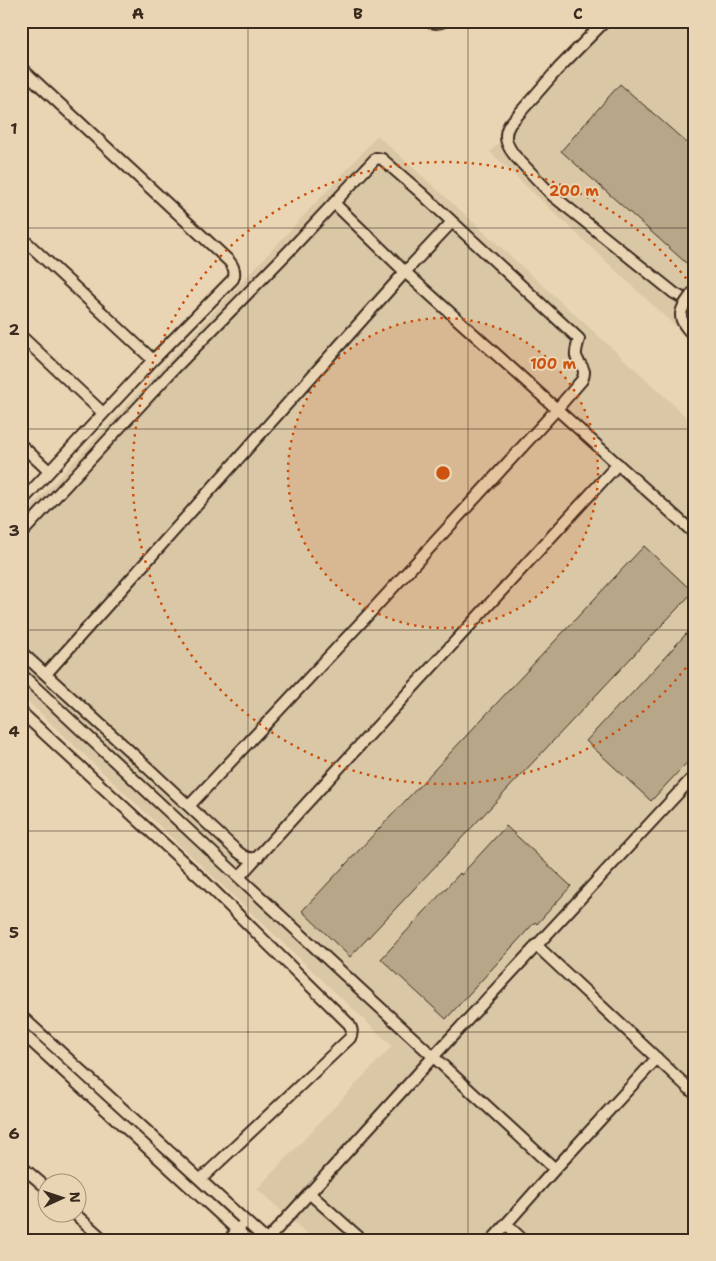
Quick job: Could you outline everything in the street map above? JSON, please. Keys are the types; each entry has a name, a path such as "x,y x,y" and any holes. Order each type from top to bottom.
{"street":[{"path":"428,21 438,24 444,21"},
{"path":"605,21 558,69 510,124 506,132 506,142 515,156 552,194 674,293 695,305"},
{"path":"21,68 229,261 234,270 233,279 153,360 21,502"},
{"path":"21,534 172,371 375,159 379,158 420,192 579,339 576,355 584,371 584,377 368,616 189,806"},
{"path":"334,203 405,272 695,534"},
{"path":"46,674 405,272 452,222"},
{"path":"21,237 153,360"},
{"path":"694,290 682,308 681,316 685,327 695,337"},
{"path":"21,336 103,413"},
{"path":"21,444 49,471"},
{"path":"239,877 618,464"},
{"path":"21,652 242,855 249,858 258,857"},
{"path":"21,674 555,1169"},
{"path":"21,712 204,880 352,1028 350,1038 201,1179"},
{"path":"21,1016 266,1240 433,1056 695,775"},
{"path":"536,946 695,1094"},
{"path":"21,1032 247,1239 256,1230"},
{"path":"492,1240 657,1058"},
{"path":"21,1166 38,1180"},
{"path":"309,1193 362,1240"},
{"path":"229,1240 246,1221"},
{"path":"86,1224 104,1240"},
{"path":"506,1224 523,1240"}],"shaded area":[{"path":"612,21 695,21 695,345 490,152"},
{"path":"377,135 695,425 695,1240 314,1240 257,1189 392,1046 21,695 21,518 355,161"}],"building":[{"path":"620,84 695,150 695,271 561,151"},
{"path":"644,546 693,592 350,957 302,911"},
{"path":"695,624 695,754 651,801 586,741"},
{"path":"506,826 571,886 537,924 535,922 446,1019 381,959"}]}
